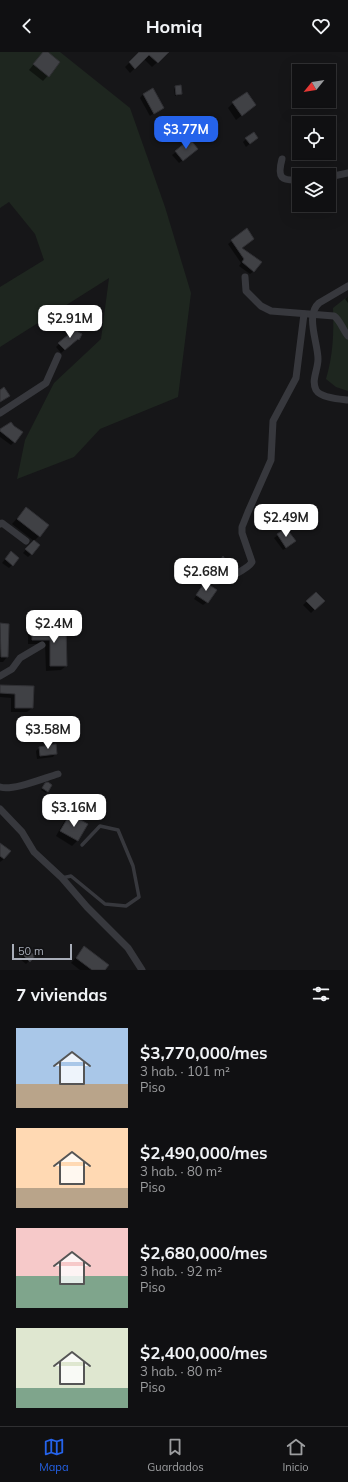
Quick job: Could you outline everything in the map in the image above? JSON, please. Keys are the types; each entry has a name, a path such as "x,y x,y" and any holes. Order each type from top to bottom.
{"street":[{"path":"282,159 279,171 282,178 287,181 292,181"},
{"path":"336,176 348,173"},
{"path":"245,277 246,291 261,306 271,311 334,316 338,318 341,326 348,336"},
{"path":"348,286 315,306 312,315 318,358 318,369 314,378 316,389 323,395 348,400"},
{"path":"207,573 214,581 221,581 247,567 252,562 242,533 242,527 271,460 271,429 273,421 296,378 304,314"},
{"path":"0,413 46,383 58,356"},
{"path":"0,524 2,523 26,541"},
{"path":"0,676 12,669 20,658 42,645"},
{"path":"0,787 5,789 28,784 58,774"},
{"path":"0,809 22,832 34,852 62,878 87,907 128,948 142,970"}],"lane":[{"path":"62,878 71,876 105,904 126,906 139,896 133,866 118,830 100,826 82,846"}],"shaded area":[{"path":"0,52 60,52 130,108 165,207 191,293 178,397 100,429 74,457 17,479 25,440 54,383 101,339 109,278 0,347 0,287 44,260 35,234 9,202 0,208"},
{"path":"348,296 348,391 336,387 326,379 332,344 333,308"}],"building":[{"path":"43,52 48,52 60,62 49,77 33,64"},
{"path":"139,52 169,52 158,63 149,55 135,69 129,62"},
{"path":"181,85 182,94 176,95 175,86"},
{"path":"153,88 164,108 154,114 143,94"},
{"path":"247,92 256,105 242,116 232,102"},
{"path":"254,132 258,138 250,144 245,138"},
{"path":"190,139 198,149 183,161 175,151"},
{"path":"247,228 254,239 242,248 262,262 254,272 242,262 244,259 231,240"},
{"path":"71,328 82,334 79,340 78,339 65,350 58,343 68,335"},
{"path":"4,387 10,396 0,402 0,390"},
{"path":"11,422 23,432 15,443 0,431 0,429"},
{"path":"26,507 49,525 40,537 17,519"},
{"path":"286,528 296,541 286,548 277,534"},
{"path":"34,540 40,545 32,555 25,549"},
{"path":"11,551 19,558 13,566 5,559"},
{"path":"223,556 231,568 216,576 213,571"},
{"path":"205,582 217,590 208,603 196,595"},
{"path":"316,592 325,601 315,610 306,601"},
{"path":"0,623 9,624 8,657 1,657"},
{"path":"32,628 66,628 67,666 50,666 50,640 32,640"},
{"path":"0,685 34,686 33,708 15,708 15,694 0,693"},
{"path":"56,744 57,754 40,756 39,747"},
{"path":"48,782 52,785 48,792 42,788 45,783"},
{"path":"70,814 88,824 78,841 60,831"},
{"path":"0,843 11,851 4,859 0,856"},
{"path":"84,946 109,965 105,970 92,970 76,958"},
{"path":"28,949 35,956 30,962 23,955"}]}
